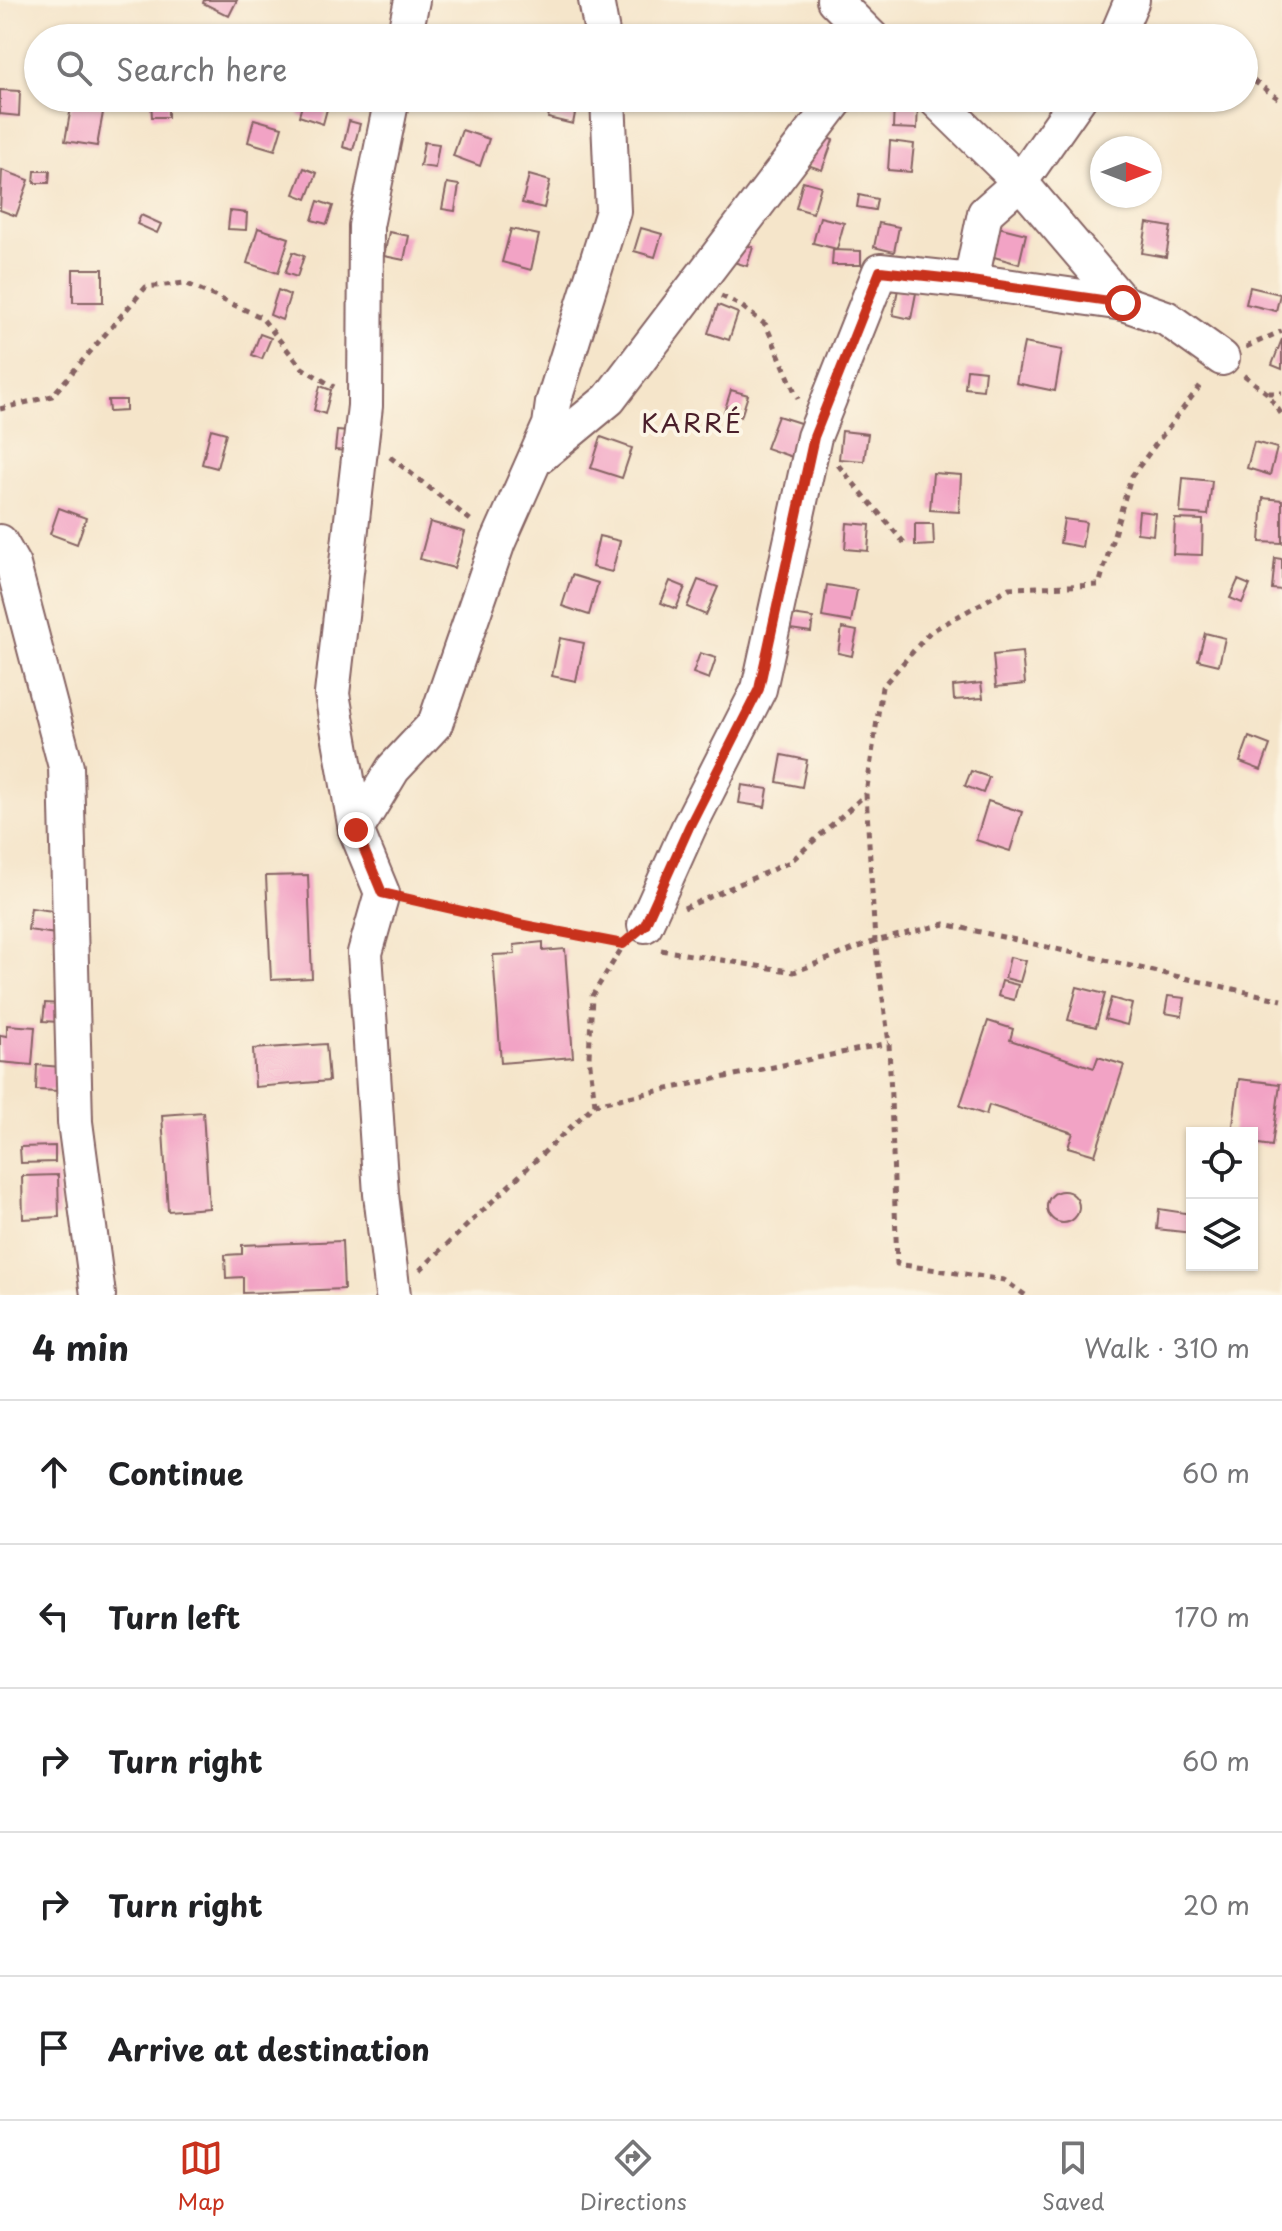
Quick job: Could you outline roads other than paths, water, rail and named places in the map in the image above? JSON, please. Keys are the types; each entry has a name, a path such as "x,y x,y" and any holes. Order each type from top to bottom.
{"street":[{"path":"407,24 412,0"},
{"path":"596,0 600,24"},
{"path":"834,0 858,24"},
{"path":"1122,24 1132,0"},
{"path":"389,112 366,226 365,406 332,694 356,830 382,893 365,953 381,1194 403,1286"},
{"path":"356,830 393,769 435,724 498,542 550,425 553,403 613,211 609,112"},
{"path":"537,458 609,399 827,112"},
{"path":"948,112 1020,182 1123,303"},
{"path":"971,281 985,213 1020,182 1069,112"},
{"path":"640,941 689,827 759,689 814,437 880,271 1123,303 1166,318 1222,358"},
{"path":"0,542 13,565 66,767 75,1122 98,1295"}],"district":[{"name":"KARRÉ","path":"692,422"}]}
